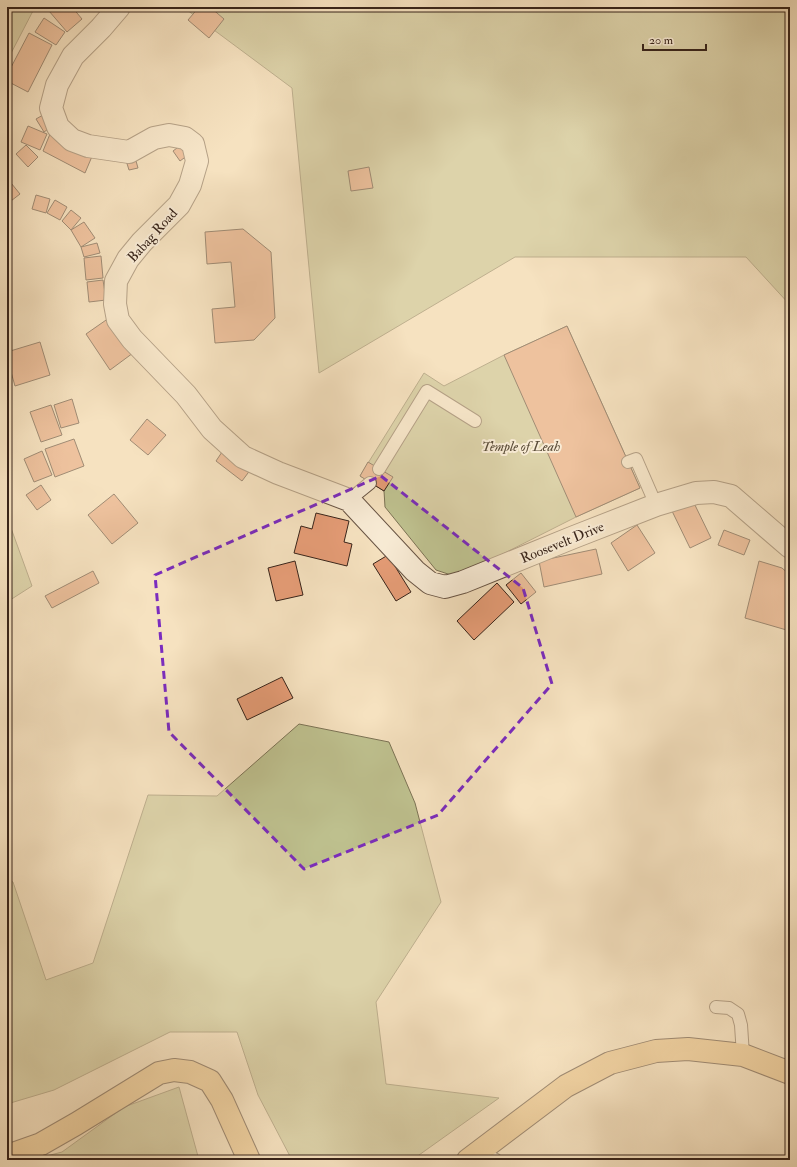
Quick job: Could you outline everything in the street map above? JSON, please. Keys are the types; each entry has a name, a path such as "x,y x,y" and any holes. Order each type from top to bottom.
{"main road":[{"path":"481,1157 566,1086 610,1063 656,1051 688,1048 743,1055 790,1073"},
{"path":"7,1156 41,1144 158,1073 174,1070 190,1072 210,1081 222,1100 249,1160"}],"street":[{"name":"Babag Road","path":"120,7 73,56 57,85 51,108 58,127 72,140 77,142 94,147 129,152 154,138 169,135 185,138 193,144 197,161 190,185 179,205 142,242 128,259 116,281 115,304 118,320 132,339 186,395 212,429 243,457 278,473 349,500"},
{"name":"Roosevelt Drive","path":"349,500 415,571 430,583 445,587 463,582 656,505 696,493 714,492 731,496 790,547"}],"lane":[{"path":"379,469 427,391 475,421"},
{"path":"628,462 636,459 656,505"},
{"path":"349,500 370,482"},
{"path":"716,1007 729,1008 738,1014 741,1025 743,1055"}],"highlighted area":[{"path":"381,476 523,588 552,684 438,815 304,869 169,732 155,575"}],"green space":[{"path":"7,7 35,7 7,61"},
{"path":"183,7 790,7 790,305 746,257 515,257 319,373 292,88"},
{"name":"Temple of Leah","path":"567,326 640,488 576,517 457,577 436,570 385,507 384,491 360,476 424,373 444,386 504,355"},
{"path":"7,517 32,586 7,602"},
{"path":"299,724 389,742 415,803 441,902 376,1002 386,1084 499,1098 412,1160 292,1160 258,1095 237,1032 170,1032 54,1090 7,1104 7,879 13,882 46,980 93,963 148,795 217,796"},
{"path":"179,1087 199,1160 31,1160 62,1152 124,1107"}],"building":[{"path":"53,7 72,7 82,19 67,32 49,11"},
{"path":"199,7 210,7 224,19 209,38 188,20"},
{"path":"44,18 65,32 56,45 35,32"},
{"path":"29,33 52,45 28,92 7,81 7,75"},
{"path":"43,115 51,127 44,132 36,119"},
{"path":"28,126 47,134 40,150 21,142"},
{"path":"50,134 93,154 85,173 43,151"},
{"path":"26,145 38,157 28,167 16,154"},
{"path":"181,145 188,155 180,161 173,151"},
{"path":"134,154 138,168 129,170 125,157"},
{"path":"369,167 373,188 351,191 348,171"},
{"path":"7,178 20,194 7,204"},
{"path":"36,195 50,199 46,213 32,209"},
{"path":"55,200 67,207 60,220 47,213"},
{"path":"71,210 81,218 71,230 62,221"},
{"path":"84,222 95,238 81,247 71,230"},
{"path":"243,229 271,252 275,318 254,340 215,343 212,309 235,307 231,262 207,264 205,232"},
{"path":"97,243 100,253 84,257 81,247"},
{"path":"101,256 103,278 86,280 84,258"},
{"path":"103,280 106,300 89,302 87,282"},
{"path":"109,318 133,353 110,370 86,334"},
{"path":"567,326 640,488 576,517 504,355"},
{"path":"40,342 50,375 15,386 7,358 7,352"},
{"path":"72,399 79,423 61,428 54,405"},
{"path":"51,405 62,435 41,442 30,412"},
{"path":"147,419 166,435 148,455 130,440"},
{"path":"74,439 84,466 55,477 45,449"},
{"path":"224,449 251,469 242,481 216,461"},
{"path":"42,451 52,475 34,482 24,459"},
{"path":"368,462 393,477 384,491 360,476"},
{"path":"41,485 51,500 37,510 26,495"},
{"path":"114,494 138,523 112,544 88,515"},
{"path":"693,501 711,538 690,548 672,511"},
{"path":"316,513 349,521 344,542 352,544 347,566 294,553 301,526 312,529"},
{"path":"637,525 655,553 628,571 611,543"},
{"path":"724,530 750,540 744,555 718,545"},
{"path":"596,549 602,574 544,587 539,561"},
{"path":"388,555 411,592 396,601 373,564"},
{"path":"295,561 303,595 276,601 268,568"},
{"path":"759,561 782,568 790,575 790,631 745,618"},
{"path":"93,571 99,583 52,608 45,596"},
{"path":"521,573 536,592 521,604 506,585"},
{"path":"497,583 514,602 474,640 457,621"},
{"path":"282,677 293,698 247,720 237,699"}]}
